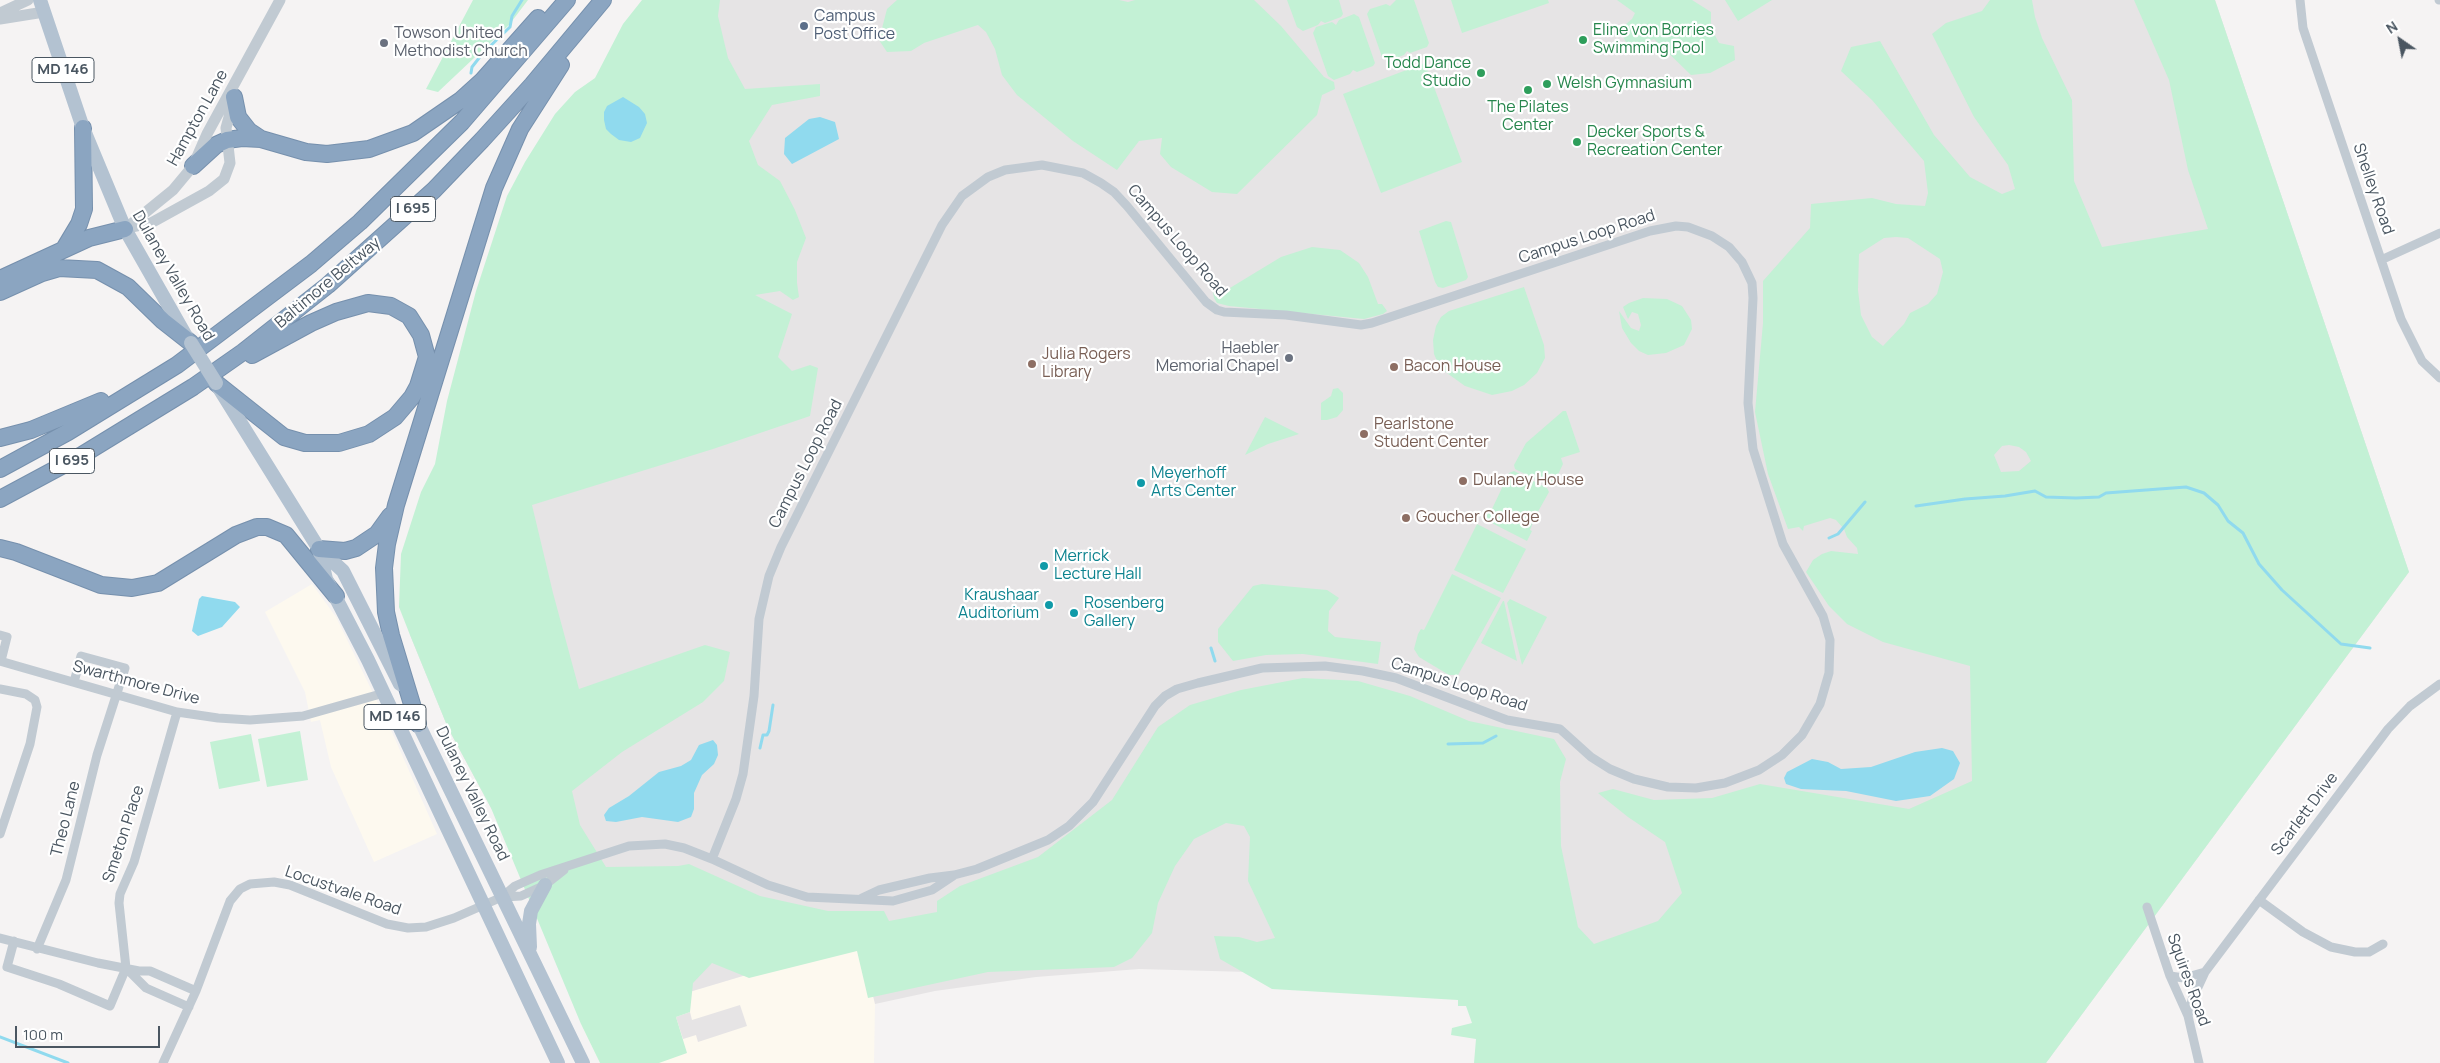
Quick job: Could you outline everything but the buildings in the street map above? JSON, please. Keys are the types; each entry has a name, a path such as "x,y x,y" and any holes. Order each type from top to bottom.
{"highway":[{"path":"193,166 205,153 227,140 242,138 261,139 306,152 327,154 369,150 412,134 461,100 482,81 555,0"},
{"name":"Baltimore Beltway","path":"0,469 68,432 177,365 269,297 360,222 462,122 567,0"},
{"name":"Baltimore Beltway","path":"0,499 82,455 193,387 243,352 328,285 434,190 532,85 603,0"},
{"path":"418,724 391,635 383,590 384,568 396,505 482,223 506,157 539,96 607,0"},
{"path":"234,97 238,117 249,132 261,139"},
{"path":"64,249 82,218 84,209 83,128"},
{"path":"0,279 89,238 124,229"},
{"path":"0,292 42,273 59,268 97,270 128,287 168,318 190,343"},
{"path":"193,387 311,323 368,303 391,306 409,316 421,335 427,357 418,386 412,397 395,417 369,434 339,443 305,443 276,433 240,411 216,383"},
{"path":"0,438 31,430 82,410 177,365"},
{"path":"319,548 345,551 367,542 387,523 396,505"},
{"path":"0,548 16,552 101,585 132,588 158,583 248,529 267,527 286,535 336,596"}],"main road":[{"name":"Dulaney Valley Road","path":"42,6 83,128 124,229 168,318"},
{"name":"Dulaney Valley Road","path":"190,343 216,383"},
{"name":"Dulaney Valley Road","path":"240,411 319,548 343,571 385,652 418,724 583,1063"},
{"name":"Dulaney Valley Road","path":"319,548 326,579 384,693 558,1063"},
{"path":"530,955 528,934 530,916 536,900 546,885"}],"street":[{"path":"0,13 28,0"},
{"name":"Hampton Lane","path":"124,229 173,190 193,166 208,134 280,0"},
{"name":"Shelley Road","path":"2300,0 2303,28 2401,319 2422,360 2440,378"},
{"path":"0,19 42,6"},
{"name":"Hampton Lane","path":"124,229 150,223 218,186 228,172 230,163 227,140 228,122 234,97 246,64"},
{"name":"Campus Loop Road","path":"712,859 736,798 743,774 754,696 758,629 769,576 792,524 942,225 962,196 988,177 1005,170 1042,165 1083,173 1101,183 1114,192 1127,206 1206,302 1217,310 1224,312 1286,315 1361,325 1372,323 1664,228 1676,226 1699,230 1721,241 1736,254 1747,271 1753,298 1748,403 1752,449 1783,544 1821,612 1830,640 1829,673 1820,704 1802,735 1782,755 1759,770 1725,783 1696,788 1668,787 1634,779 1610,769 1592,757 1560,730 1507,720 1396,678 1325,666 1262,668 1198,683 1178,689 1165,696 1155,706 1101,792 1069,826 1048,840 1013,856 954,875 930,878 879,890 862,898"},
{"path":"2381,260 2440,233"},
{"path":"0,635 7,637 0,661"},
{"name":"Theo Lane","path":"38,948 66,880 98,755 125,668 81,656 74,682"},
{"name":"Swarthmore Drive","path":"0,661 177,712 250,720 304,716 384,693"},
{"name":"Scarlett Drive","path":"2188,1016 2192,1000 2205,972 2388,729 2410,706 2440,684"},
{"path":"0,689 26,694 35,700 37,707 30,744 0,834"},
{"name":"Smeton Place","path":"126,968 119,903 120,894 134,862 177,712"},
{"name":"Campus Loop Road","path":"502,897 524,882 540,875 567,868 607,852 629,846 648,844 684,848 786,892 807,897 862,898 887,902 917,896 932,890 954,875"},
{"name":"Campus Loop Road","path":"502,897 521,896 546,885 567,868"},
{"name":"Locustvale Road","path":"163,1063 196,991 230,901 240,889 250,884 274,882 290,886 387,924 408,928 442,923 502,897"},
{"path":"2260,900 2302,932 2331,947 2355,952 2369,952 2383,944"},
{"name":"Squires Road","path":"2146,907 2170,976 2188,1016 2199,1063"},
{"path":"0,938 126,968 159,973 196,991"},
{"path":"14,941 8,967 59,984 110,1006 126,968"},
{"path":"126,968 146,988 189,1007"},
{"path":"2170,976 2184,978 2205,972"}],"shaded area":[{"name":"Goucher College","path":"657,0 2215,0 2409,572 2046,1063 1468,991 1248,972 1139,969 1036,977 935,991 875,1004 860,941 656,1002 491,808 448,728 410,635 406,581"},
{"path":"312,584 336,617 391,730 437,834 374,862 331,767 320,720 311,722 305,692 265,612"},
{"path":"860,941 875,1004 874,1063 600,1063 581,1024"},
{"path":"740,1005 747,1026 698,1042 696,1035 683,1039 676,1017 690,1012 692,1020"}],"green space":[{"path":"473,0 528,0 509,25 438,92 426,89"},
{"path":"642,0 720,0 718,16 728,58 745,89 820,84 820,96 772,105 749,141 758,165 780,181 795,210 806,238 797,262 799,297 793,300 780,291 755,295 792,314 778,357 792,371 810,365 818,368 810,416 713,449 532,505 579,689 705,645 730,652 724,681 703,702 622,752 572,791 580,825 606,867 678,866 689,864 760,896 828,911 884,911 889,921 937,912 937,901 960,886 1038,857 1112,800 1158,727 1190,705 1241,690 1303,678 1358,681 1410,696 1469,721 1554,739 1566,759 1560,782 1561,846 1578,927 1594,944 1658,921 1682,893 1665,842 1628,817 1598,793 1613,789 1654,800 1712,798 1760,784 1909,809 1972,781 1970,666 1883,642 1847,624 1829,606 1806,572 1813,560 1822,554 1831,551 1858,554 1857,548 1836,520 1830,518 1804,526 1803,531 1799,527 1788,529 1768,474 1755,412 1763,323 1763,281 1810,228 1811,204 1872,198 1896,204 1925,206 1928,193 1924,161 1872,100 1841,71 1851,47 1880,41 1934,135 1970,177 2002,194 2015,189 2008,165 1974,117 1932,34 1946,23 1982,11 1990,0 2032,0 2042,38 2072,100 2074,181 2102,247 2208,229 2188,170 2169,80 2134,0 2215,0 2409,572 2046,1063 1474,1063 1476,1039 1451,1035 1452,1028 1472,1023 1466,1006 1458,1006 1458,1000 1272,989 1220,959 1214,936 1239,937 1257,942 1275,938 1248,881 1250,837 1244,826 1226,823 1194,839 1175,866 1158,903 1152,933 1132,958 1114,967 988,972 868,998 857,951 749,978 712,963 693,983 690,1012 676,1017 687,1053 659,1063 600,1063 581,1024 491,808 448,728 399,607 401,554 421,492 435,464 447,401 476,291 507,196 525,162 555,114 575,92 595,78 623,24","holes":["1884,238 1908,238 1940,259 1943,272 1937,294 1928,304 1910,313 1904,324 1883,346 1872,337 1861,315 1858,290 1859,254","2002,446 2019,447 2026,452 2031,461 2019,471 2001,472 1994,455"]},
{"path":"897,0 1119,0 1128,2 1135,0 1254,0 1281,26 1324,77 1334,82 1335,89 1322,95 1317,115 1237,194 1212,192 1171,167 1160,154 1162,138 1139,141 1117,170 1073,141 1017,95 1002,75 995,49 986,32 978,25 924,43 911,51 887,52 879,40 887,9"},
{"path":"1287,0 1339,0 1343,14 1341,17 1325,23 1321,21 1318,25 1303,31 1297,27"},
{"path":"1396,0 1414,0 1429,43 1427,47 1410,53 1407,51 1404,55 1388,61 1382,57 1367,14 1370,9 1386,4 1390,6"},
{"path":"1451,0 1548,0 1549,3 1462,33"},
{"path":"1617,0 1692,0 1711,12 1711,28 1719,43 1734,46 1735,60 1710,73 1691,75 1654,39 1640,45 1626,42 1619,30 1632,19 1635,13"},
{"path":"1725,0 1772,0 1738,21"},
{"path":"1354,14 1359,17 1375,63 1373,66 1357,72 1353,70 1350,74 1334,80 1328,76 1313,33 1316,27 1332,22 1336,25 1339,20"},
{"path":"1425,63 1462,162 1381,193 1343,94"},
{"path":"1446,221 1451,222 1468,277 1466,280 1443,288 1438,287 1435,282 1419,231"},
{"path":"1312,247 1340,250 1359,263 1368,277 1378,304 1382,304 1387,311 1383,314 1364,319 1229,306 1217,303 1214,298 1213,293 1216,288 1220,294 1281,257"},
{"path":"1524,287 1544,345 1545,358 1537,373 1524,385 1512,391 1492,395 1465,386 1440,368 1434,354 1433,340 1436,326 1441,317 1449,311"},
{"path":"1643,298 1667,299 1682,306 1691,320 1692,329 1684,345 1666,353 1648,355 1639,351 1631,343 1622,328 1619,311 1631,328 1639,331 1641,325 1638,314 1632,312 1628,319 1623,307"},
{"path":"1338,388 1343,393 1343,410 1337,417 1321,420 1321,403 1331,396 1333,389"},
{"path":"1563,411 1566,411 1580,452 1561,458 1563,464 1553,485 1549,486 1515,469 1514,465 1526,443"},
{"path":"1265,417 1299,434 1268,444 1245,455"},
{"path":"1514,471 1547,488 1549,492 1535,517 1530,530 1532,531 1527,541 1484,519 1489,510 1492,509 1509,473"},
{"path":"1477,524 1526,549 1503,593 1454,570"},
{"path":"1452,574 1501,598 1458,675 1449,675 1419,657 1414,649 1418,634 1421,629 1424,630"},
{"path":"1262,584 1327,590 1339,598 1329,611 1328,631 1335,637 1381,642 1378,664 1303,654 1266,655 1233,661 1218,642 1218,629 1253,586"},
{"path":"1510,599 1547,617 1522,665 1507,603"},
{"path":"1504,601 1517,661 1481,643"},
{"path":"300,731 308,780 267,787 258,739"},
{"path":"251,734 260,781 219,789 210,742"}],"water":[{"path":"623,97 639,107 645,114 647,123 640,138 631,142 619,140 611,134 606,129 604,120 604,112 607,106"},
{"path":"820,117 835,122 839,139 792,164 784,154 785,138 809,119"},
{"path":"202,596 235,602 240,607 222,627 198,636 192,631 199,599"},
{"path":"713,740 717,745 718,755 714,764 702,775 694,793 694,809 691,817 678,822 642,817 616,822 606,821 604,815 609,808 629,796 659,772 681,766 691,760 699,745"},
{"path":"1942,748 1953,751 1960,763 1954,779 1930,796 1896,801 1846,791 1801,789 1786,784 1784,778 1787,772 1812,759 1828,762 1841,769 1871,767 1915,752"}],"waterway":[{"path":"471,73 472,67 483,53 510,27 512,16 522,0"},
{"path":"1916,506 2035,491 2046,497 2076,498 2099,497 2106,493 2186,487 2204,493 2218,505 2228,521 2243,533 2259,564 2282,590 2341,644 2370,648"},
{"path":"1829,538 1838,534 1865,502"},
{"path":"1211,648 1215,661"},
{"path":"760,748 763,735 767,735 769,731 773,705"},
{"path":"1448,744 1483,743 1496,736"},
{"path":"0,1037 68,1063"}],"place":[{"name":"Campus Post Office","path":"804,26"},
{"name":"Eline von Borries Swimming Pool","path":"1583,40"},
{"name":"Towson United Methodist Church","path":"384,43"},
{"name":"Todd Dance Studio","path":"1481,73"},
{"name":"Welsh Gymnasium","path":"1547,84"},
{"name":"The Pilates Center","path":"1528,90"},
{"name":"Decker Sports & Recreation Center","path":"1577,142"},
{"name":"Haebler Memorial Chapel","path":"1289,358"},
{"name":"Julia Rogers Library","path":"1032,364"},
{"name":"Bacon House","path":"1394,367"},
{"name":"Pearlstone Student Center","path":"1364,434"},
{"name":"Dulaney House","path":"1463,481"},
{"name":"Meyerhoff Arts Center","path":"1141,483"},
{"name":"Goucher College","path":"1406,518"},
{"name":"Merrick Lecture Hall","path":"1044,566"},
{"name":"Kraushaar Auditorium","path":"1049,605"},
{"name":"Rosenberg Gallery","path":"1074,613"}]}
